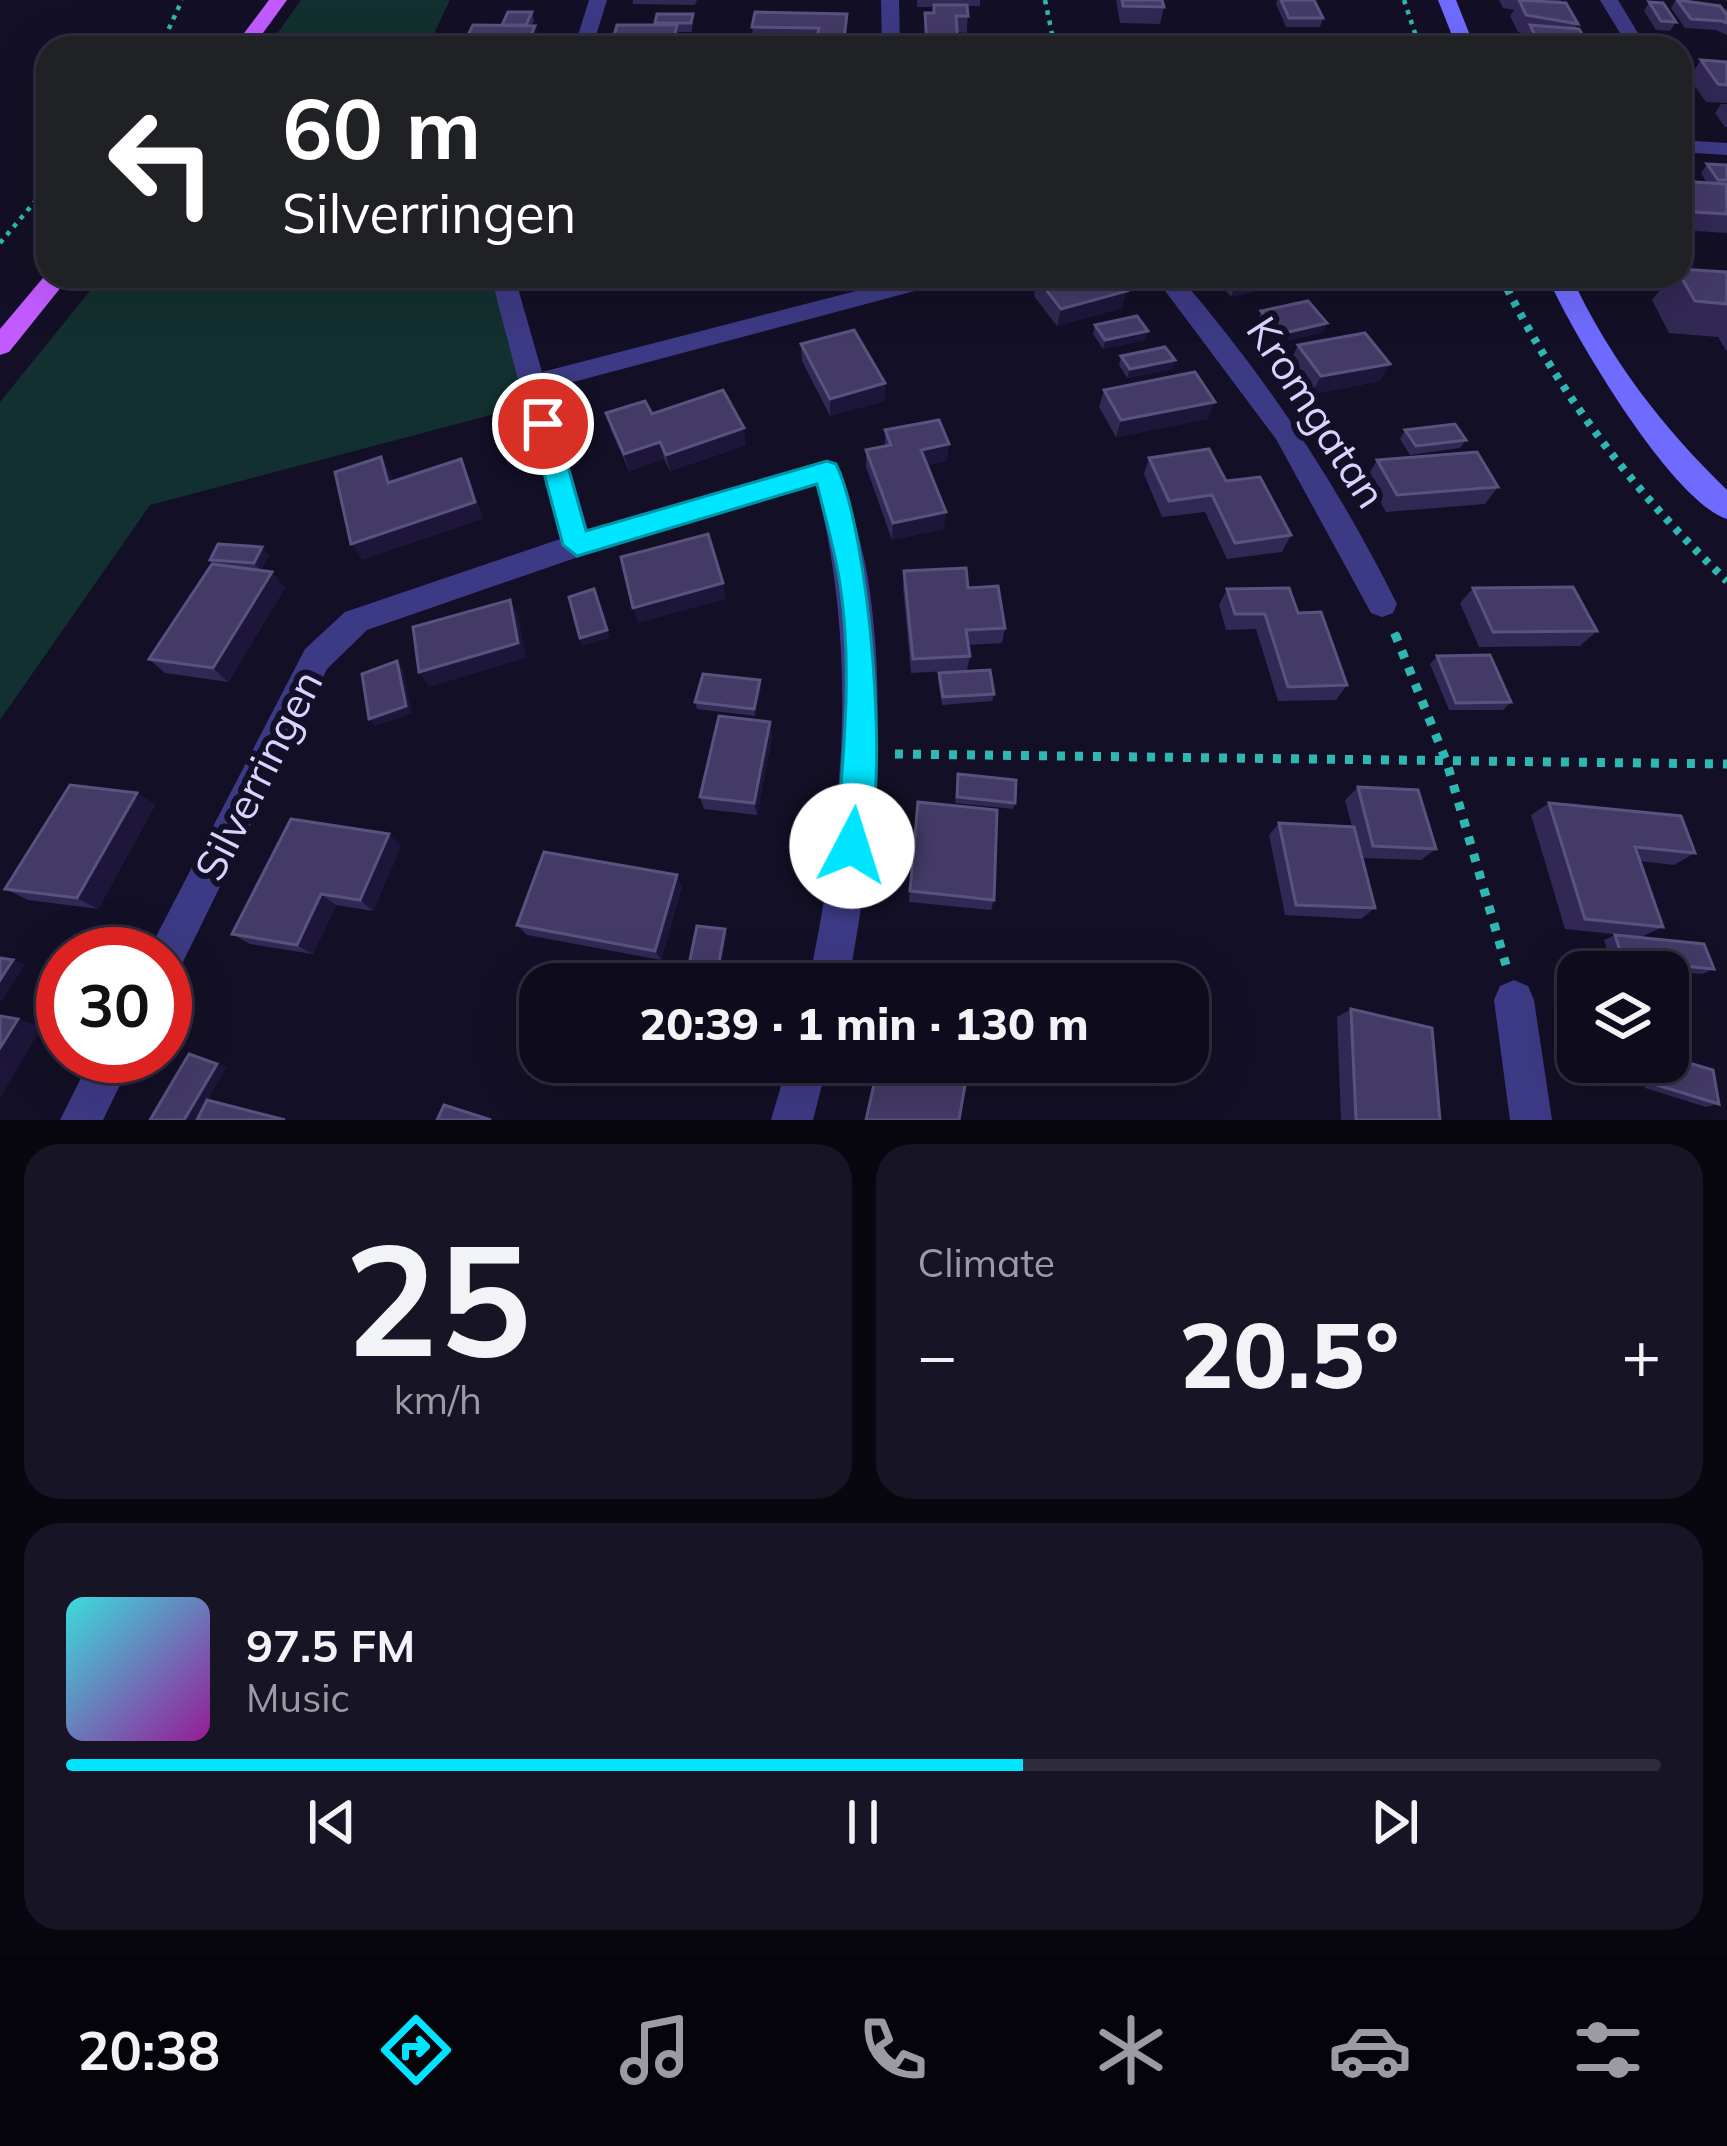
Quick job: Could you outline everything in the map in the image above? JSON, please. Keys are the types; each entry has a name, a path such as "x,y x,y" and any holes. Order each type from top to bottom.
{"main road":[{"path":"251,36 278,0"},
{"path":"0,346 48,288"}],"street":[{"path":"587,36 598,0"},
{"path":"890,0 891,36"},
{"path":"1447,0 1461,36"},
{"path":"1609,0 1631,36"},
{"path":"1692,146 1727,149"},
{"path":"508,288 577,545"},
{"path":"532,385 899,288"},
{"name":"Kromgatan","path":"1176,288 1283,422 1338,512 1382,604"},
{"path":"1564,288 1621,387 1727,508"},
{"name":"Silverringen","path":"180,927 316,659 356,621 577,545 827,471 854,585 860,754 848,892 833,963"},
{"path":"1514,1000 1532,1120"},
{"path":"81,1120 100,1083"},
{"path":"792,1120 802,1083"}],"path":[{"path":"166,36 182,0"},
{"path":"1046,0 1053,36"},
{"path":"1404,0 1416,36"},
{"path":"0,243 36,200"},
{"path":"1508,288 1574,409 1618,466 1727,581"},
{"path":"1382,604 1447,763 1496,918 1514,1000"},
{"path":"860,754 1727,764"}],"green space":[{"path":"301,0 450,0 433,36 276,36"},
{"path":"92,288 499,288 533,404 150,505 0,720 0,402"}],"building":[{"path":"1122,0 1162,0 1164,7 1123,6"},
{"path":"1281,0 1314,0 1323,18 1289,18"},
{"path":"1519,0 1566,3 1578,24 1526,15"},
{"path":"1677,0 1720,6 1727,23 1691,19"},
{"path":"1649,2 1663,3 1676,22 1661,21"},
{"path":"934,5 967,5 968,16 956,16 957,36 926,36 925,13 934,13"},
{"path":"508,12 532,12 526,25 502,25"},
{"path":"755,12 847,14 844,36 817,36 819,28 752,27"},
{"path":"657,14 693,14 691,23 655,23"},
{"path":"473,25 535,26 530,36 468,36"},
{"path":"617,25 677,25 675,36 614,36"},
{"path":"1530,25 1579,29 1583,36 1535,36"},
{"path":"1701,60 1727,62 1727,85 1718,84"},
{"path":"1707,164 1727,165 1727,180 1718,180"},
{"path":"1692,182 1726,184 1727,214 1693,212"},
{"path":"1692,270 1727,272 1727,304 1695,301 1688,288 1692,288"},
{"path":"1045,288 1127,291 1061,309"},
{"path":"1308,301 1327,323 1280,334 1261,311"},
{"path":"1137,316 1148,331 1105,340 1095,325"},
{"path":"854,330 885,383 830,399 801,344"},
{"path":"1365,333 1390,364 1321,376 1298,345"},
{"path":"1165,347 1175,360 1130,369 1121,356"},
{"path":"1195,372 1215,402 1121,420 1104,390"},
{"path":"723,390 744,428 666,455 660,442 624,454 606,413 645,401 652,414"},
{"path":"939,420 949,444 921,450 946,512 893,523 866,450 891,445 885,430"},
{"path":"1455,424 1466,440 1416,446 1405,430"},
{"path":"1209,449 1226,481 1260,477 1291,535 1235,543 1212,495 1169,501 1149,458"},
{"path":"1477,452 1498,487 1397,495 1377,460"},
{"path":"381,457 388,483 461,459 475,502 351,544 335,472"},
{"path":"708,534 723,583 633,608 621,557"},
{"path":"218,544 262,547 254,563 210,560"},
{"path":"212,564 272,572 213,668 149,659"},
{"path":"966,568 968,588 998,586 1005,628 966,630 970,656 913,659 904,571"},
{"path":"1573,587 1597,631 1493,632 1473,588"},
{"path":"1289,588 1298,613 1321,612 1347,685 1288,687 1265,614 1235,614 1227,589"},
{"path":"594,589 607,630 580,638 569,597"},
{"path":"510,600 518,643 419,672 413,627"},
{"path":"1490,655 1511,702 1456,703 1437,656"},
{"path":"397,661 406,706 369,719 362,674"},
{"path":"990,670 994,694 943,697 939,673"},
{"path":"703,674 760,680 754,709 695,702"},
{"path":"719,716 770,722 754,803 700,797"},
{"path":"958,774 1016,780 1015,803 957,797"},
{"path":"70,785 137,793 77,898 5,889"},
{"path":"1358,787 1418,790 1436,849 1373,846"},
{"path":"918,802 997,810 994,900 910,891"},
{"path":"1549,803 1681,816 1695,853 1635,847 1663,927 1585,919"},
{"path":"291,819 389,834 360,900 321,894 297,945 232,934"},
{"path":"1279,823 1354,827 1375,908 1296,905"},
{"path":"544,852 677,875 655,951 517,925"},
{"path":"697,926 725,929 719,963 689,963"},
{"path":"1615,935 1704,944 1714,969 1689,967 1689,951 1620,951"},
{"path":"0,958 13,960 0,980"},
{"path":"1351,1009 1432,1028 1440,1120 1356,1120"},
{"path":"0,1016 18,1019 0,1048"},
{"path":"192,1055 217,1064 184,1120 150,1120 172,1083 192,1083"},
{"path":"1689,1063 1713,1070 1719,1104 1657,1085 1689,1083"},
{"path":"874,1083 965,1083 959,1120 866,1120"},
{"path":"207,1100 285,1120 197,1120"},
{"path":"444,1105 491,1120 437,1120"}],"route":[{"path":"543,424 577,545 827,471 854,585 857,626 860,754 852,846"}]}
